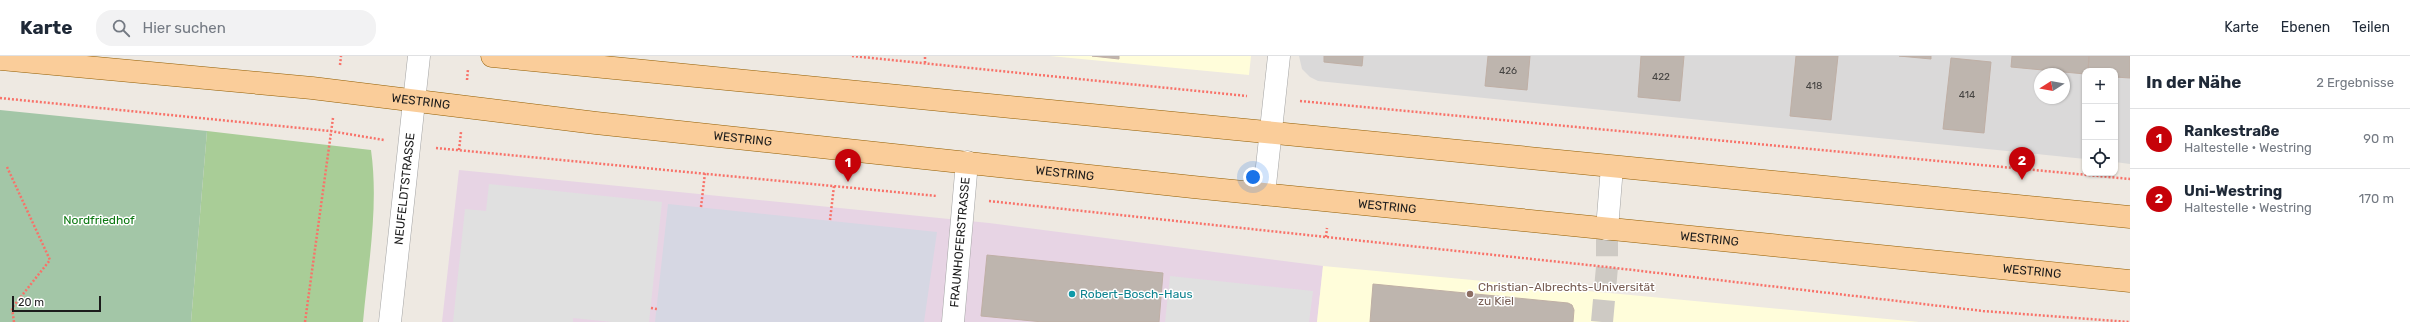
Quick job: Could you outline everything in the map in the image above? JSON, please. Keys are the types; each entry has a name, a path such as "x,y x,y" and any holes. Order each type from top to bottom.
{"main road":[{"path":"492,56 1271,134 2130,217"},
{"name":"WESTRING","path":"0,59 232,80 596,124 1264,194 2130,281"}],"street":[{"name":"NEUFELDTSTRASSE","path":"390,322 419,56"},
{"path":"1264,194 1279,56"},
{"name":"FRAUNHOFERSTRASSE","path":"953,322 967,162"},
{"path":"1607,229 1612,167"}],"path":[{"path":"852,56 1274,99 2130,178"},
{"path":"925,56 925,63"},
{"path":"0,98 330,131 409,145 964,198 1607,267 1983,311 2128,322"},
{"path":"1334,140 1338,105"},
{"path":"459,150 462,125"},
{"path":"305,322 330,131"},
{"path":"7,167 50,260 12,308 14,322"},
{"path":"701,207 705,173"},
{"path":"830,220 834,186"},
{"path":"1326,237 1330,200"},
{"path":"650,308 657,309"}],"shaded area":[{"path":"1050,56 1251,56 1249,75"},
{"path":"1299,56 2130,56 2130,164 2118,162 2118,68 2082,68 2082,159 1318,81 1310,77 1302,69"},
{"path":"459,170 989,223 1323,266 1317,322 442,322"},
{"path":"489,184 662,202 649,322 612,322 573,318 573,322 453,322 465,209 486,211"},
{"path":"668,204 937,232 924,322 655,322"},
{"name":"Christian-Albrechts-Universität zu Kiel","path":"1323,266 1919,322 1317,322"},
{"path":"1170,276 1313,291 1309,322 1165,322"}],"green space":[{"name":"Nordfriedhof","path":"0,110 207,131 191,322 0,322"},
{"path":"207,131 371,150 374,193 372,236 363,322 191,322"}],"building":[{"path":"1092,56 1119,56 1119,59"},
{"path":"1324,56 1363,56 1362,66 1324,62"},
{"path":"1488,56 1530,56 1527,90 1485,86"},
{"path":"1641,56 1684,56 1680,101 1638,97"},
{"path":"1796,56 1838,56 1831,120 1790,116"},
{"path":"1899,56 1931,56 1931,59"},
{"path":"2012,56 2089,56 2088,68 2082,68 2082,74 2070,73 2070,68 2034,69 2011,67"},
{"path":"2089,56 2130,56 2130,78 2118,77 2118,68 2088,68"},
{"path":"1951,58 1991,62 1984,133 1943,129"},
{"name":"Robert-Bosch-Haus","path":"987,255 1163,273 1159,322 1043,322 981,316"},
{"path":"1373,284 1568,303 1572,305 1574,310 1573,322 1370,322"}],"tunnel":[{"path":"1602,322 1607,267 1607,229"}],"place":[{"name":"Uni-Westring","path":"2022,180"},
{"name":"Rankestraße","path":"848,182"},
{"name":"Robert-Bosch-Haus","path":"1072,294"},
{"name":"Christian-Albrechts-Universität zu Kiel","path":"1470,294"}]}
